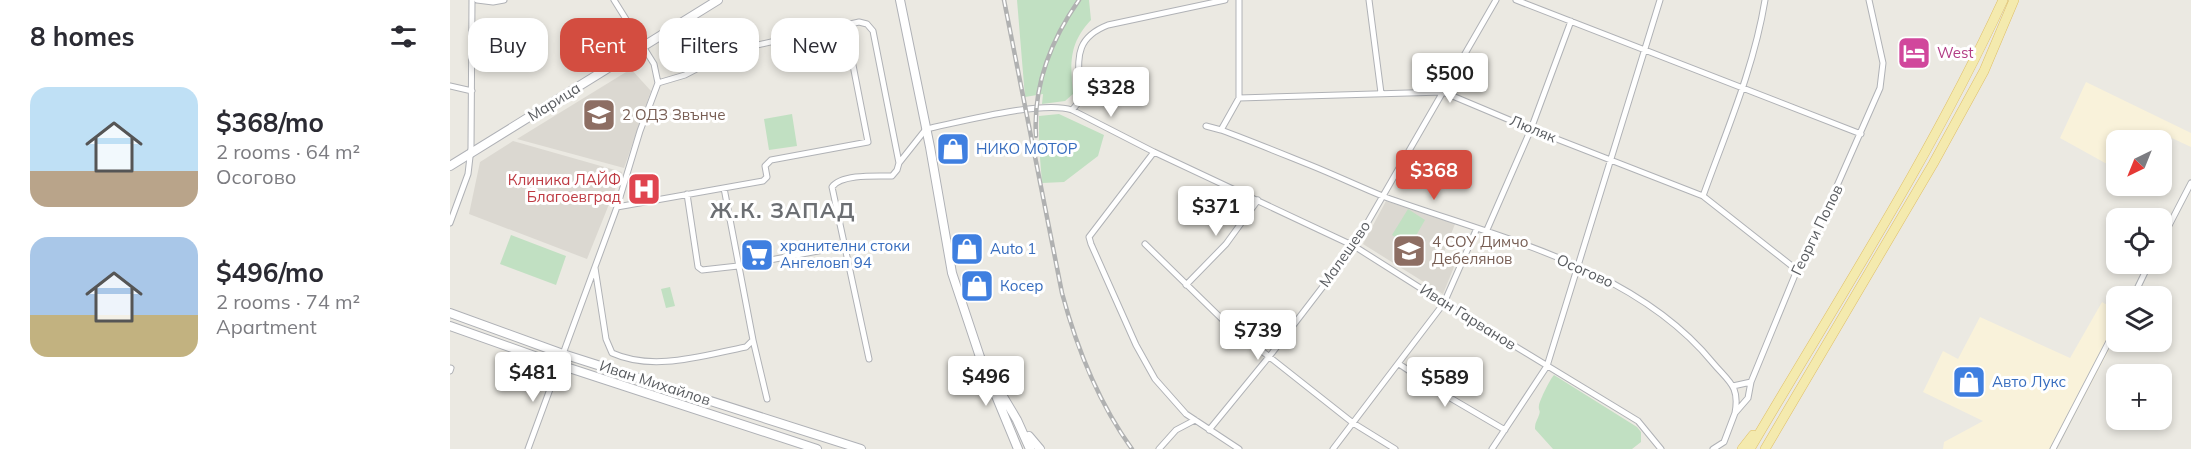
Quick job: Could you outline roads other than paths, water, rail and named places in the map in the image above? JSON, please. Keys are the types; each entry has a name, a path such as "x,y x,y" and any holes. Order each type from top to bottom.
{"main road":[{"path":"1750,449 1871,247 1927,148 1972,68 2003,0"},
{"path":"1767,449 1984,72 2014,0"},
{"path":"1743,449 1784,392"}],"street":[{"path":"450,223 468,174 470,154 472,0"},
{"path":"477,0 493,2 504,0"},
{"path":"614,0 626,18"},
{"path":"900,0 952,273 980,357 1018,449"},
{"path":"1072,110 1079,102 1079,52 1092,33 1108,25 1225,0"},
{"path":"1221,129 1239,98 1239,0"},
{"path":"1369,0 1381,93"},
{"name":"Малешево","path":"1209,430 1270,356 1354,246 1496,0"},
{"path":"1516,0 1861,134"},
{"path":"1492,449 1547,366 1660,0"},
{"path":"1703,196 1759,36 1765,0"},
{"name":"Георги Попов","path":"1713,449 1724,442 1736,413 1748,398 1751,382 1797,270 1814,238 1880,88 1883,63 1869,0"},
{"name":"Марица","path":"647,44 714,1"},
{"path":"1486,232 1531,129 1571,21"},
{"path":"859,22 867,24 873,31 899,163"},
{"path":"658,83 685,75 731,51 771,42"},
{"path":"528,449 617,207 640,131 658,83 654,63 647,51"},
{"name":"Марица","path":"450,166 602,72"},
{"path":"617,207 766,179 765,166 771,160 868,142 854,72"},
{"path":"450,86 472,91"},
{"name":"Люляк","path":"1239,98 1443,92 1703,196 1797,270"},
{"name":"Иван Гарванов","path":"926,129 1038,108 1063,107 1072,110 1154,152 1354,246 1638,421 1661,449"},
{"name":"Осогово","path":"1206,126 1221,129 1383,196 1477,228 1579,267 1621,288 1681,330 1706,354 1733,386"},
{"path":"869,359 832,187 835,182 843,178 891,176 926,129"},
{"path":"1154,152 1089,237 1117,304 1155,379 1186,414 1239,449"},
{"path":"2172,220 2191,183"},
{"path":"724,188 738,266 767,399"},
{"path":"687,194 698,267 702,270 738,266 845,246"},
{"path":"1186,285 1226,244 1258,200"},
{"path":"1333,449 1444,303 1477,228"},
{"path":"1145,244 1224,321 1353,423 1395,449"},
{"path":"594,265 606,339 612,353 643,361 667,362 746,346 753,339"},
{"name":"Иван Михайлов","path":"450,313 563,354 861,449"},
{"name":"Иван Михайлов","path":"450,326 560,365 817,449"},
{"path":"2053,449 2106,347"},
{"path":"980,357 1017,420 1030,449"},
{"path":"1399,364 1504,430"},
{"path":"1736,413 1738,399 1733,386 1751,382"},
{"path":"1017,420 1040,449"},
{"path":"1159,449 1176,430 1195,420"}],"railway":[{"path":"1004,0 1062,293 1090,374 1109,413 1132,449"},
{"path":"1036,136 1038,100 1046,65 1060,31 1079,0"}],"place":[{"name":"West","path":"1914,53"},
{"name":"2 ОДЗ Звънче","path":"599,115"},
{"name":"НИКО МОТОР","path":"953,149"},
{"name":"Клиника ЛАЙФ Благоевград","path":"644,189"},
{"name":"Auto 1","path":"967,249"},
{"name":"4 СОУ Димчо Дебелянов","path":"1409,251"},
{"name":"хранителни стоки Ангеловп 94","path":"757,255"},
{"name":"Косер","path":"977,286"},
{"name":"Авто Лукс","path":"1969,382"}],"district":[{"name":"Ж.К. ЗАПАД","path":"783,211"}]}
